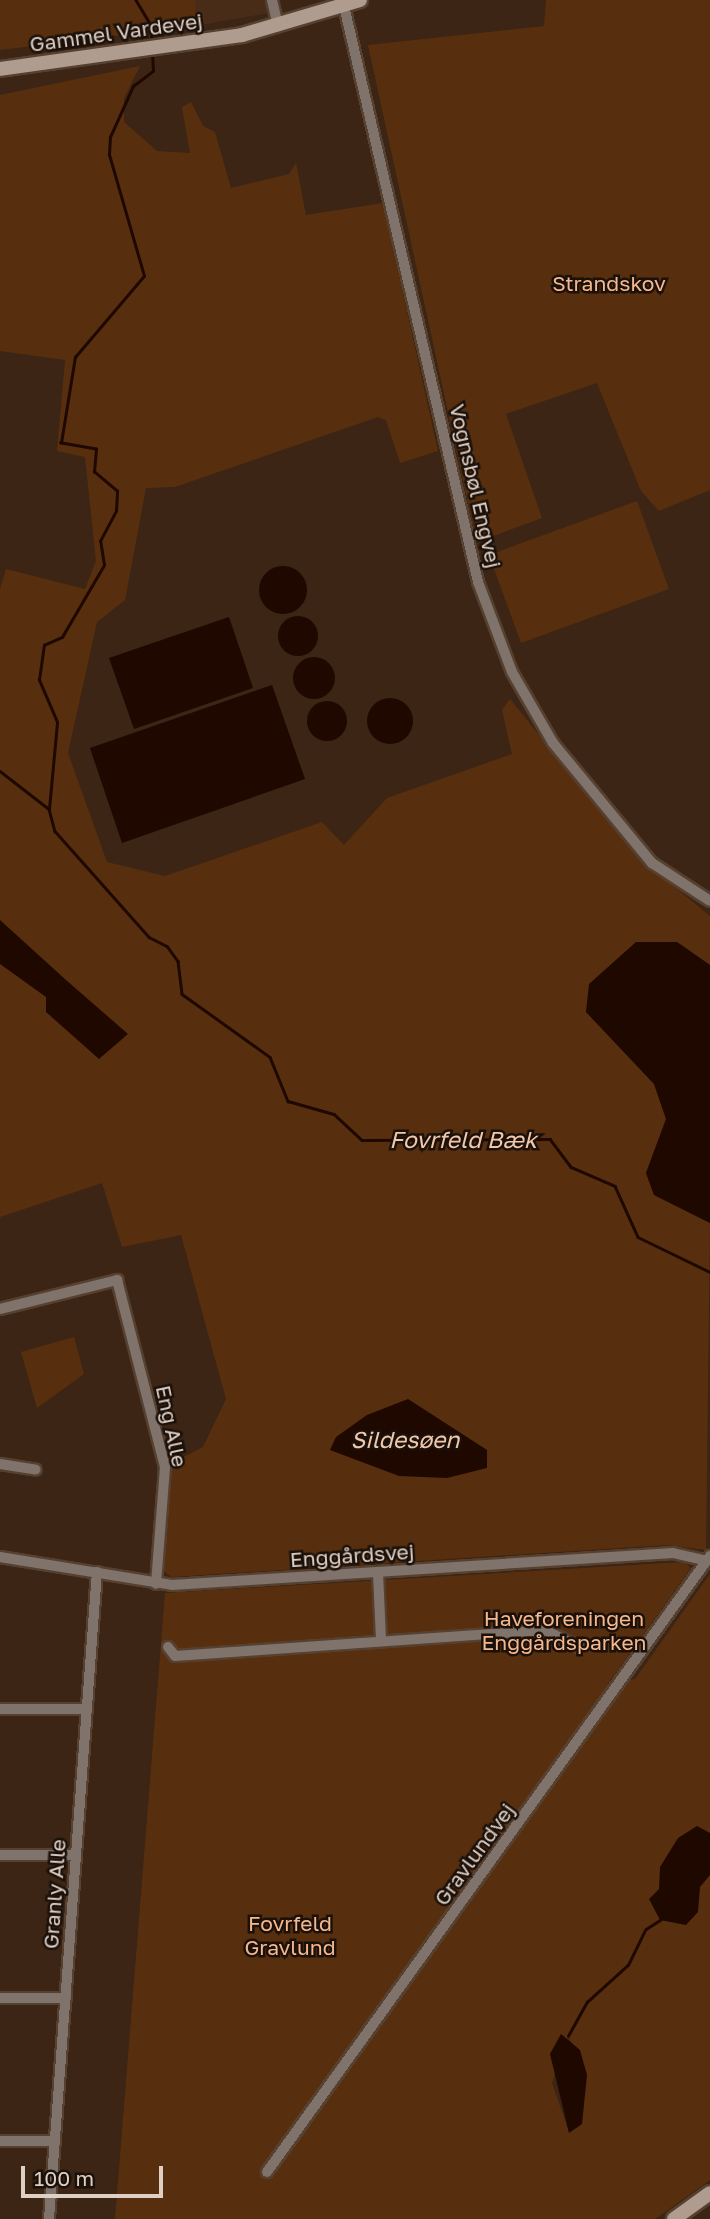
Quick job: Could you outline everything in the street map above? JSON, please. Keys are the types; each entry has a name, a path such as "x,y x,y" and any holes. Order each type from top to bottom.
{"street":[{"path":"272,0 278,26"},
{"name":"Gammel Vardevej","path":"0,69 162,47 278,26 360,0"},
{"name":"Vognsbøl Engvej","path":"344,6 478,582 512,672 553,743 652,863 710,901"},
{"name":"Eng Alle","path":"0,1309 116,1279 164,1467 156,1584"},
{"path":"0,1464 36,1470"},
{"name":"Enggårdsvej","path":"0,1557 172,1585 673,1553 708,1558"},
{"name":"Gravlundvej","path":"267,2172 708,1558"},
{"name":"Granly Alle","path":"49,2219 97,1572"},
{"path":"378,1573 381,1640"},
{"path":"168,1647 175,1656 545,1630 579,1647"},
{"path":"0,1709 87,1709"},
{"path":"0,1855 76,1855"},
{"path":"0,1998 66,1998"},
{"path":"0,2141 54,2141"},
{"path":"674,2219 710,2193"}],"shaded area":[{"path":"196,0 268,0 269,13 195,26"}],"green space":[{"path":"0,0 196,0 195,26 0,50"},
{"name":"Strandskov","path":"546,0 710,0 710,490 659,511 641,491 597,383 506,414 542,518 488,538 474,531 368,45 544,26"},
{"path":"140,66 124,98 124,122 157,151 190,153 182,107 191,102 203,126 215,132 231,188 289,174 296,163 306,215 383,203 438,451 400,463 386,420 378,417 175,487 146,488 125,600 97,622 68,753 107,862 165,876 322,822 344,845 387,798 512,754 502,710 510,699 637,856 710,916 710,965 677,942 586,1012 654,1084 666,1119 646,1173 654,1195 710,1223 706,1550 666,1545 172,1577 162,1570 170,1464 203,1447 226,1399 181,1235 122,1247 102,1183 0,1217 0,589 6,569 85,589 96,561 85,457 57,451 65,360 0,351 0,95"},
{"path":"637,501 669,589 521,643 489,555"},
{"path":"74,1337 84,1374 37,1408 21,1352"},
{"path":"684,1562 691,1568 607,1685 635,1679 710,1574 710,2180 655,2219 115,2219 165,1593","holes":["568,2036 587,2075 569,2132 552,2083"]}],"water":[{"path":"283,566 300,573 307,590 300,607 283,614 266,607 259,590 266,573"},
{"path":"298,616 306,617 312,622 317,628 317,644 312,650 306,655 298,656 290,655 284,650 279,644 278,636 279,628 284,622 290,617"},
{"path":"229,617 253,688 134,729 109,658"},
{"path":"314,657 329,663 335,678 329,693 314,699 299,693 293,678 299,663"},
{"path":"272,685 305,779 122,843 90,748"},
{"path":"390,698 407,704 413,721 407,738 390,744 373,738 367,721 373,704"},
{"path":"327,701 335,702 341,707 346,713 346,729 341,735 335,740 327,741 319,740 313,735 308,729 307,721 308,713 313,707 319,702"},
{"path":"0,920 128,1034 99,1059 46,1012 46,997 0,964"},
{"path":"636,942 677,942 710,965 710,1223 654,1195 646,1173 666,1119 654,1084 586,1012 589,984"},
{"name":"Sildesøen","path":"408,1399 487,1450 487,1468 447,1478 399,1476 330,1450 336,1437 367,1415"},
{"path":"697,1826 710,1833 710,1875 700,1887 698,1912 686,1925 660,1920 649,1899 659,1889 660,1867 678,1838"},
{"path":"561,2034 580,2050 587,2075 582,2124 569,2133 550,2054"}],"waterway":[{"path":"136,0 151,25 152,41"},
{"path":"49,809 57,722 39,680 44,645 62,637 104,565 100,541 116,511 117,491 94,472 96,449 61,443 75,357 144,276 109,155 110,137 133,86 153,71 152,51"},
{"name":"Fovrfeld Bæk","path":"0,771 49,809 55,831 149,937 167,946 178,961 182,994 270,1057 288,1101 334,1114 362,1140 550,1139 571,1167 615,1186 638,1237 710,1272"},
{"path":"646,1929 660,1920"},
{"path":"568,2036 587,2002 628,1965 645,1930"}],"park label":[{"name":"Haveforeningen Enggårdsparken","path":"564,1630"},
{"name":"Fovrfeld Gravlund","path":"290,1935"}]}
